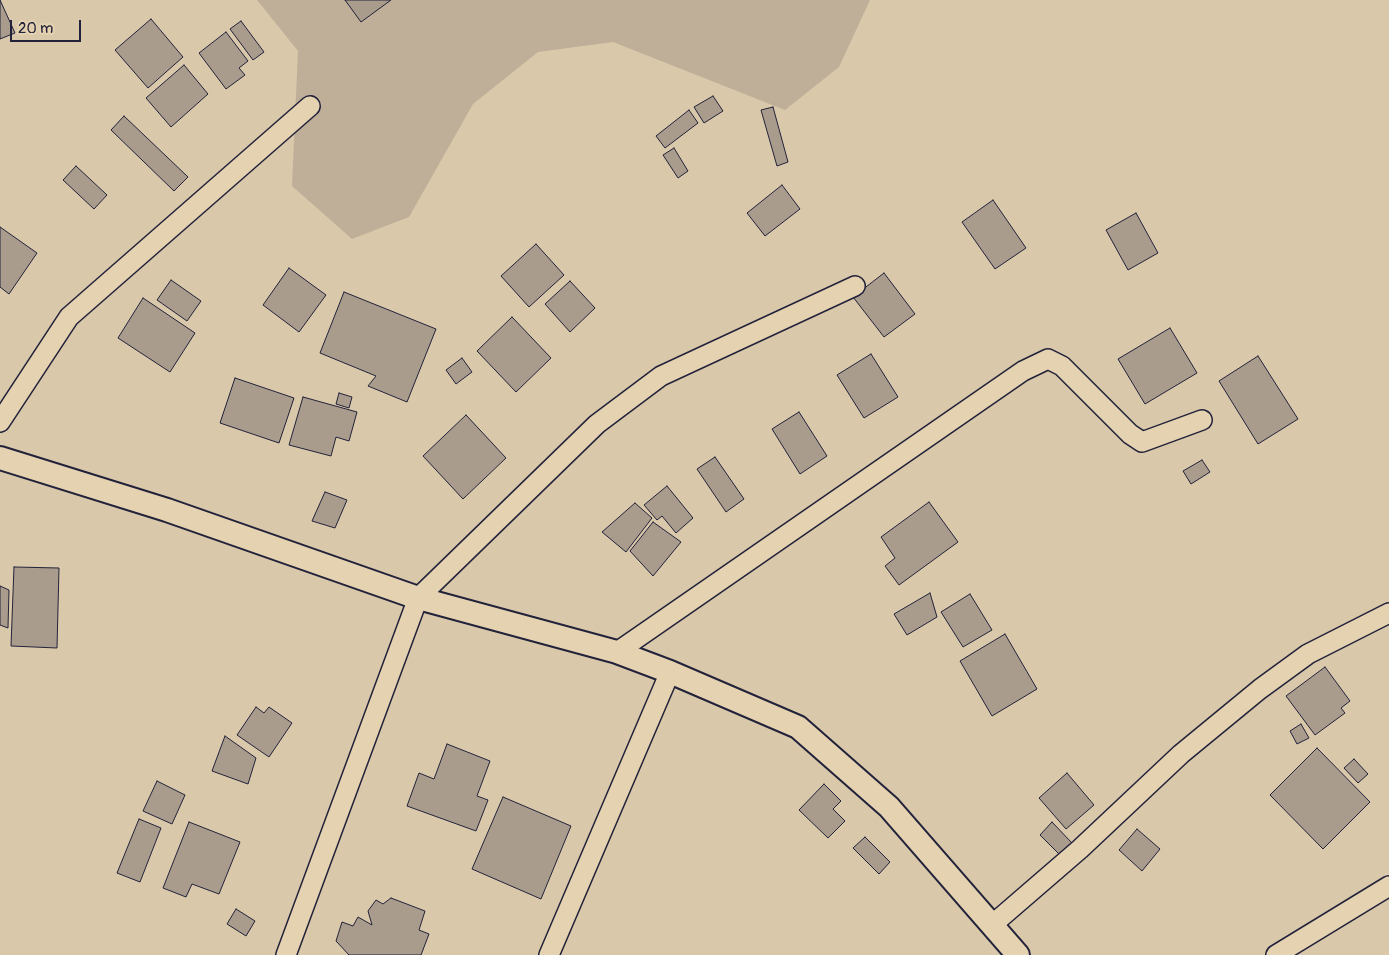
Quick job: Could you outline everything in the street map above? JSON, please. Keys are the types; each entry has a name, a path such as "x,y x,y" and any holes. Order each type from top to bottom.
{"street":[{"path":"0,422 69,317 310,106"},
{"path":"286,955 418,598 597,424 661,376 855,286"},
{"path":"618,652 1023,371 1048,359 1062,366 1130,434 1142,442 1202,420"},
{"path":"0,458 167,510 418,598 618,652 670,672 798,727 889,807 1018,955"},
{"path":"992,925 1080,849 1181,754 1260,689 1308,654 1389,613"},
{"path":"549,955 670,672"},
{"path":"1276,955 1389,886"}],"shaded area":[{"path":"257,0 870,0 839,67 785,110 613,42 538,52 473,104 409,217 352,239 292,186 298,51"}],"building":[{"path":"0,0 15,33 0,39"},
{"path":"345,0 391,0 361,22"},
{"path":"151,19 183,57 148,88 115,50"},
{"path":"241,21 264,52 253,60 230,29"},
{"path":"226,32 248,61 239,68 245,75 226,89 199,53"},
{"path":"184,65 208,94 171,127 146,98"},
{"path":"713,96 723,111 704,123 694,107"},
{"path":"773,107 788,162 777,166 761,110"},
{"path":"689,110 698,123 665,148 656,136"},
{"path":"124,116 188,177 174,191 111,130"},
{"path":"674,148 688,171 678,178 663,155"},
{"path":"76,166 107,195 94,209 63,180"},
{"path":"782,185 800,209 765,236 747,213"},
{"path":"993,200 1026,248 995,269 962,222"},
{"path":"1136,213 1158,253 1128,270 1106,230"},
{"path":"0,227 37,253 9,294 0,287"},
{"path":"536,244 564,275 529,307 501,276"},
{"path":"289,268 326,295 299,332 263,305"},
{"path":"884,273 915,314 884,337 853,297"},
{"path":"171,280 201,301 187,321 157,300"},
{"path":"570,281 595,308 570,332 545,304"},
{"path":"344,292 436,329 407,402 368,386 376,376 320,353"},
{"path":"143,298 195,333 170,372 118,338"},
{"path":"512,317 551,358 516,392 477,351"},
{"path":"1170,328 1197,373 1145,404 1118,359"},
{"path":"871,354 898,397 864,418 837,375"},
{"path":"1258,356 1298,419 1258,444 1219,381"},
{"path":"462,358 472,372 456,384 446,370"},
{"path":"235,378 294,398 279,443 220,423"},
{"path":"339,393 352,397 349,408 336,404"},
{"path":"303,397 357,412 349,441 336,437 331,456 289,445"},
{"path":"799,412 827,456 800,474 772,429"},
{"path":"466,415 506,458 463,499 423,456"},
{"path":"715,457 744,499 726,512 697,469"},
{"path":"1202,460 1210,472 1191,484 1183,471"},
{"path":"667,486 693,518 676,533 662,516 657,520 644,505"},
{"path":"325,492 347,500 335,528 312,521"},
{"path":"929,502 958,542 899,585 885,566 895,558 881,537"},
{"path":"635,503 652,518 626,552 602,532"},
{"path":"653,522 681,542 653,576 630,551"},
{"path":"14,567 59,568 57,648 11,646"},
{"path":"0,586 9,590 8,628 0,625"},
{"path":"930,593 937,617 907,635 894,614"},
{"path":"970,594 992,630 963,647 941,612"},
{"path":"1005,634 1037,689 992,716 960,661"},
{"path":"1325,667 1350,701 1341,708 1345,713 1315,735 1286,696"},
{"path":"256,707 264,713 269,707 292,723 269,757 237,735"},
{"path":"1301,724 1309,738 1297,744 1290,731"},
{"path":"225,736 256,758 248,784 212,771"},
{"path":"447,744 490,761 477,796 488,800 476,831 407,806 419,773 434,779"},
{"path":"1317,748 1370,802 1323,849 1270,795"},
{"path":"1354,759 1368,774 1358,783 1344,768"},
{"path":"1067,773 1094,805 1066,829 1039,798"},
{"path":"157,781 185,795 172,824 143,811"},
{"path":"824,784 841,801 833,809 845,821 828,838 799,810"},
{"path":"503,797 571,826 541,899 472,869"},
{"path":"139,819 161,828 140,882 117,873"},
{"path":"189,822 240,842 219,894 192,884 186,897 163,888"},
{"path":"1052,822 1072,843 1060,855 1040,835"},
{"path":"1137,829 1160,849 1142,871 1119,850"},
{"path":"865,837 890,862 879,874 853,848"},
{"path":"391,898 425,911 419,930 429,934 421,955 349,955 336,941 342,922 353,926 358,917 372,925 368,911 376,900 383,904"},
{"path":"236,909 255,921 246,936 227,924"}]}
